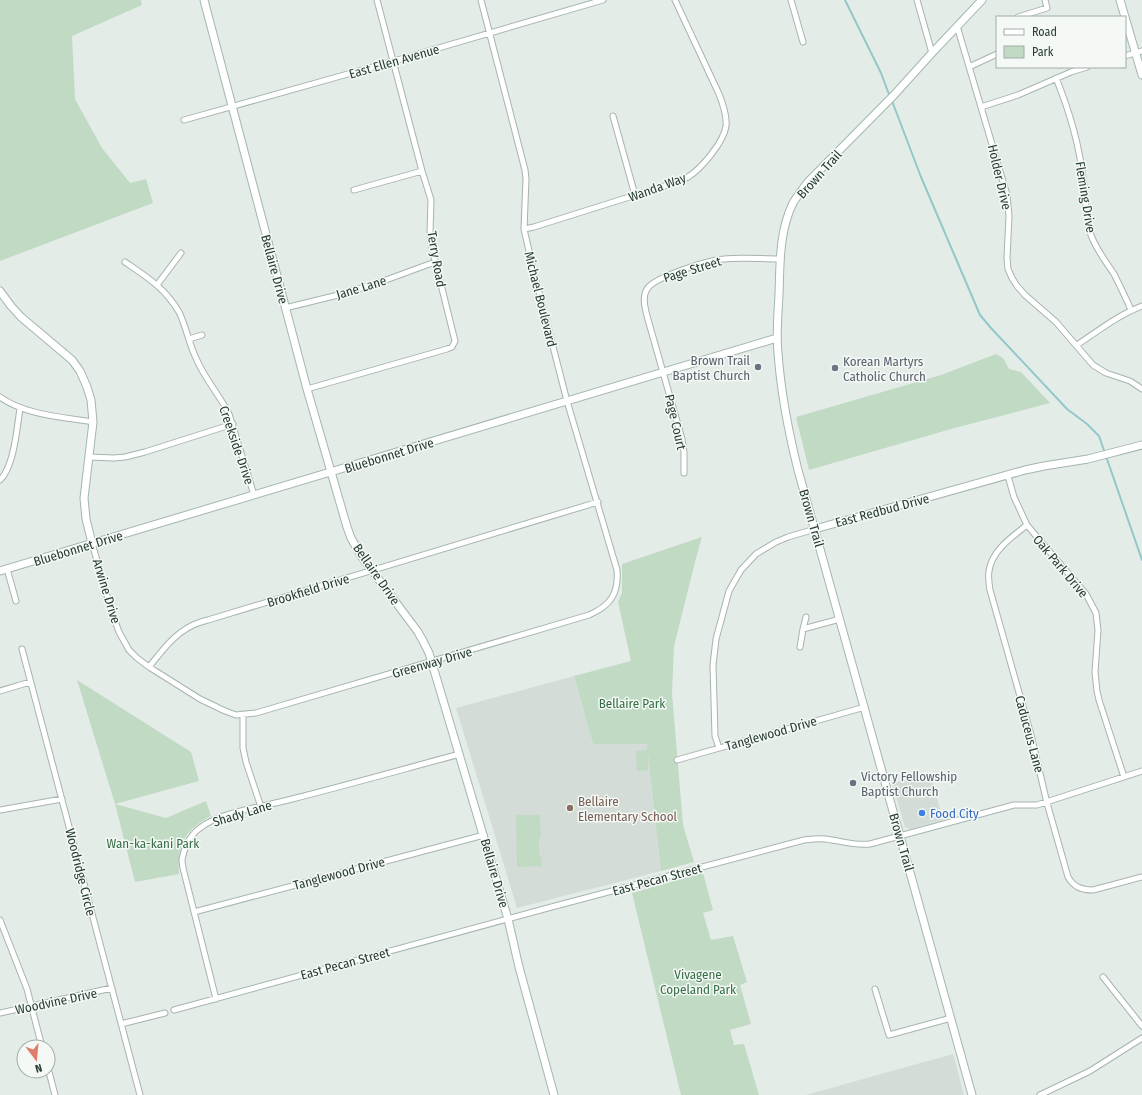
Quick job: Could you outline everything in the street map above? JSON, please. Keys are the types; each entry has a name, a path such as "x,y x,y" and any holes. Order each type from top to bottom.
{"street":[{"name":"Bellaire Drive","path":"204,0 307,389 351,538 362,557 418,632 432,662 508,918 519,967 554,1095"},
{"name":"Terry Road","path":"307,389 452,347 455,341 435,262 430,233 431,200 377,0"},
{"name":"Michael Boulevard","path":"481,0 525,170 524,229 534,273 567,401 618,570 617,586 613,595"},
{"name":"East Ellen Avenue","path":"184,120 394,61 602,0"},
{"name":"Wanda Way","path":"524,229 676,182 689,176 706,162 722,141 727,125 724,106 675,0"},
{"path":"791,0 803,42"},
{"path":"917,0 932,53"},
{"name":"Brown Trail","path":"972,1095 798,470 782,398 777,338 780,260 783,233 792,205 807,183 894,95 982,0"},
{"path":"1021,16 1047,8 1045,0"},
{"path":"1120,0 1126,16"},
{"path":"1126,16 1139,52 1142,75"},
{"name":"Holder Drive","path":"957,26 1007,195 1009,216 1007,258 1008,269 1016,286 1024,295 1056,322 1093,365 1106,373 1130,381 1142,389"},
{"path":"929,40 938,46"},
{"path":"1126,56 1139,52"},
{"path":"969,67 996,54"},
{"path":"981,107 1018,95 1056,78 1084,68"},
{"name":"Fleming Drive","path":"1056,78 1066,103 1076,140 1083,177 1086,215 1091,235 1122,289 1131,310"},
{"path":"612,116 635,195"},
{"path":"354,190 422,171"},
{"path":"157,284 181,254"},
{"name":"Page Street","path":"663,372 645,306 645,294 649,286 657,280 667,276 712,261 724,259 780,260"},
{"name":"Creekside Drive","path":"125,262 157,284 179,312 198,364 225,404 233,424 254,495"},
{"name":"Jane Lane","path":"285,308 375,284 435,262"},
{"name":"Arwine Drive","path":"0,292 11,306 72,360 80,371 87,387 91,400 93,422 84,498 86,519 112,613 119,632 129,650 149,667 200,699 236,715 243,714"},
{"path":"1077,345 1109,323 1131,310 1142,306"},
{"path":"189,339 202,335"},
{"name":"Bluebonnet Drive","path":"4,570 777,338"},
{"name":"Page Court","path":"663,372 682,439 684,452 684,473"},
{"path":"0,397 8,403 29,411 93,422"},
{"path":"0,480 6,473 10,464 20,408"},
{"path":"89,457 114,458 144,452 233,424"},
{"name":"East Redbud Drive","path":"719,748 716,736 713,664 716,640 729,591 741,570 756,554 776,542 815,529 1044,466 1072,462 1142,445"},
{"name":"Oak Park Drive","path":"1008,476 1014,497 1027,525 1086,594 1096,613 1098,630 1095,672 1097,691 1124,777"},
{"name":"Brookfield Drive","path":"149,667 178,634 193,625 598,502"},
{"name":"Caduceus Lane","path":"1027,525 1003,545 996,553 989,570 988,578 1068,877 1071,883 1077,888 1084,890 1093,890 1142,877"},
{"path":"4,570 16,601"},
{"name":"Greenway Drive","path":"243,714 256,713 589,615 605,607 613,595"},
{"path":"800,647 806,617"},
{"path":"803,629 840,619"},
{"name":"Woodridge Circle","path":"22,650 140,1095"},
{"path":"0,691 30,682"},
{"name":"Tanglewood Drive","path":"677,760 865,707"},
{"path":"243,714 243,748 246,762 261,807"},
{"name":"Shady Lane","path":"216,999 182,860 189,840 200,828 227,815 293,799 460,754"},
{"name":"East Pecan Street","path":"174,1010 508,918 804,840 825,838 863,845 1014,805 1037,806 1142,771"},
{"path":"0,810 62,799"},
{"name":"Tanglewood Drive","path":"194,912 484,835"},
{"path":"0,920 27,989 40,1039"},
{"path":"1103,977 1142,1026"},
{"name":"Woodvine Drive","path":"0,1013 112,988"},
{"path":"875,989 889,1035 951,1018"},
{"path":"121,1024 165,1013"},
{"path":"1040,1095 1090,1071 1142,1038"},
{"path":"51,1079 55,1095"}],"shaded area":[{"name":"Bellaire Elementary School","path":"574,676 593,744 647,744 661,871 517,908 456,708"},
{"path":"930,773 943,820 910,829 905,827 892,783"},
{"path":"953,1054 964,1095 806,1095 863,1079"}],"green space":[{"path":"0,0 141,0 142,5 72,36 75,99 102,148 130,183 146,179 153,203 0,261"},
{"path":"996,354 1003,358 1009,369 1021,372 1050,403 951,429 809,470 796,417 941,375"},
{"name":"Bellaire Park","path":"702,537 674,646 672,694 683,825 694,862 661,871 648,754 648,770 637,771 636,751 647,750 647,744 593,744 574,676 631,661 618,602 622,593 622,564"},
{"path":"77,680 191,752 199,781 115,804"},
{"name":"Wan-ka-kani Park","path":"206,801 211,816 202,821 184,839 181,846 179,874 135,882 115,804 166,818"},
{"path":"516,815 540,815 541,837 539,839 539,854 541,857 542,866 517,867"},
{"name":"Vivagene Copeland Park","path":"703,873 713,910 703,913 711,940 733,936 747,982 740,985 751,1024 730,1030 734,1045 744,1044 759,1095 681,1095 632,893"}],"waterway":[{"path":"845,0 881,73 890,97"},
{"path":"892,101 921,177 980,315 1067,409 1087,424 1099,436 1142,560"}],"place":[{"name":"Brown Trail Baptist Church","path":"758,367"},
{"name":"Korean Martyrs Catholic Church","path":"835,368"},
{"name":"Victory Fellowship Baptist Church","path":"853,783"},
{"name":"Bellaire Elementary School","path":"570,808"},
{"name":"Food City","path":"922,813"}]}
